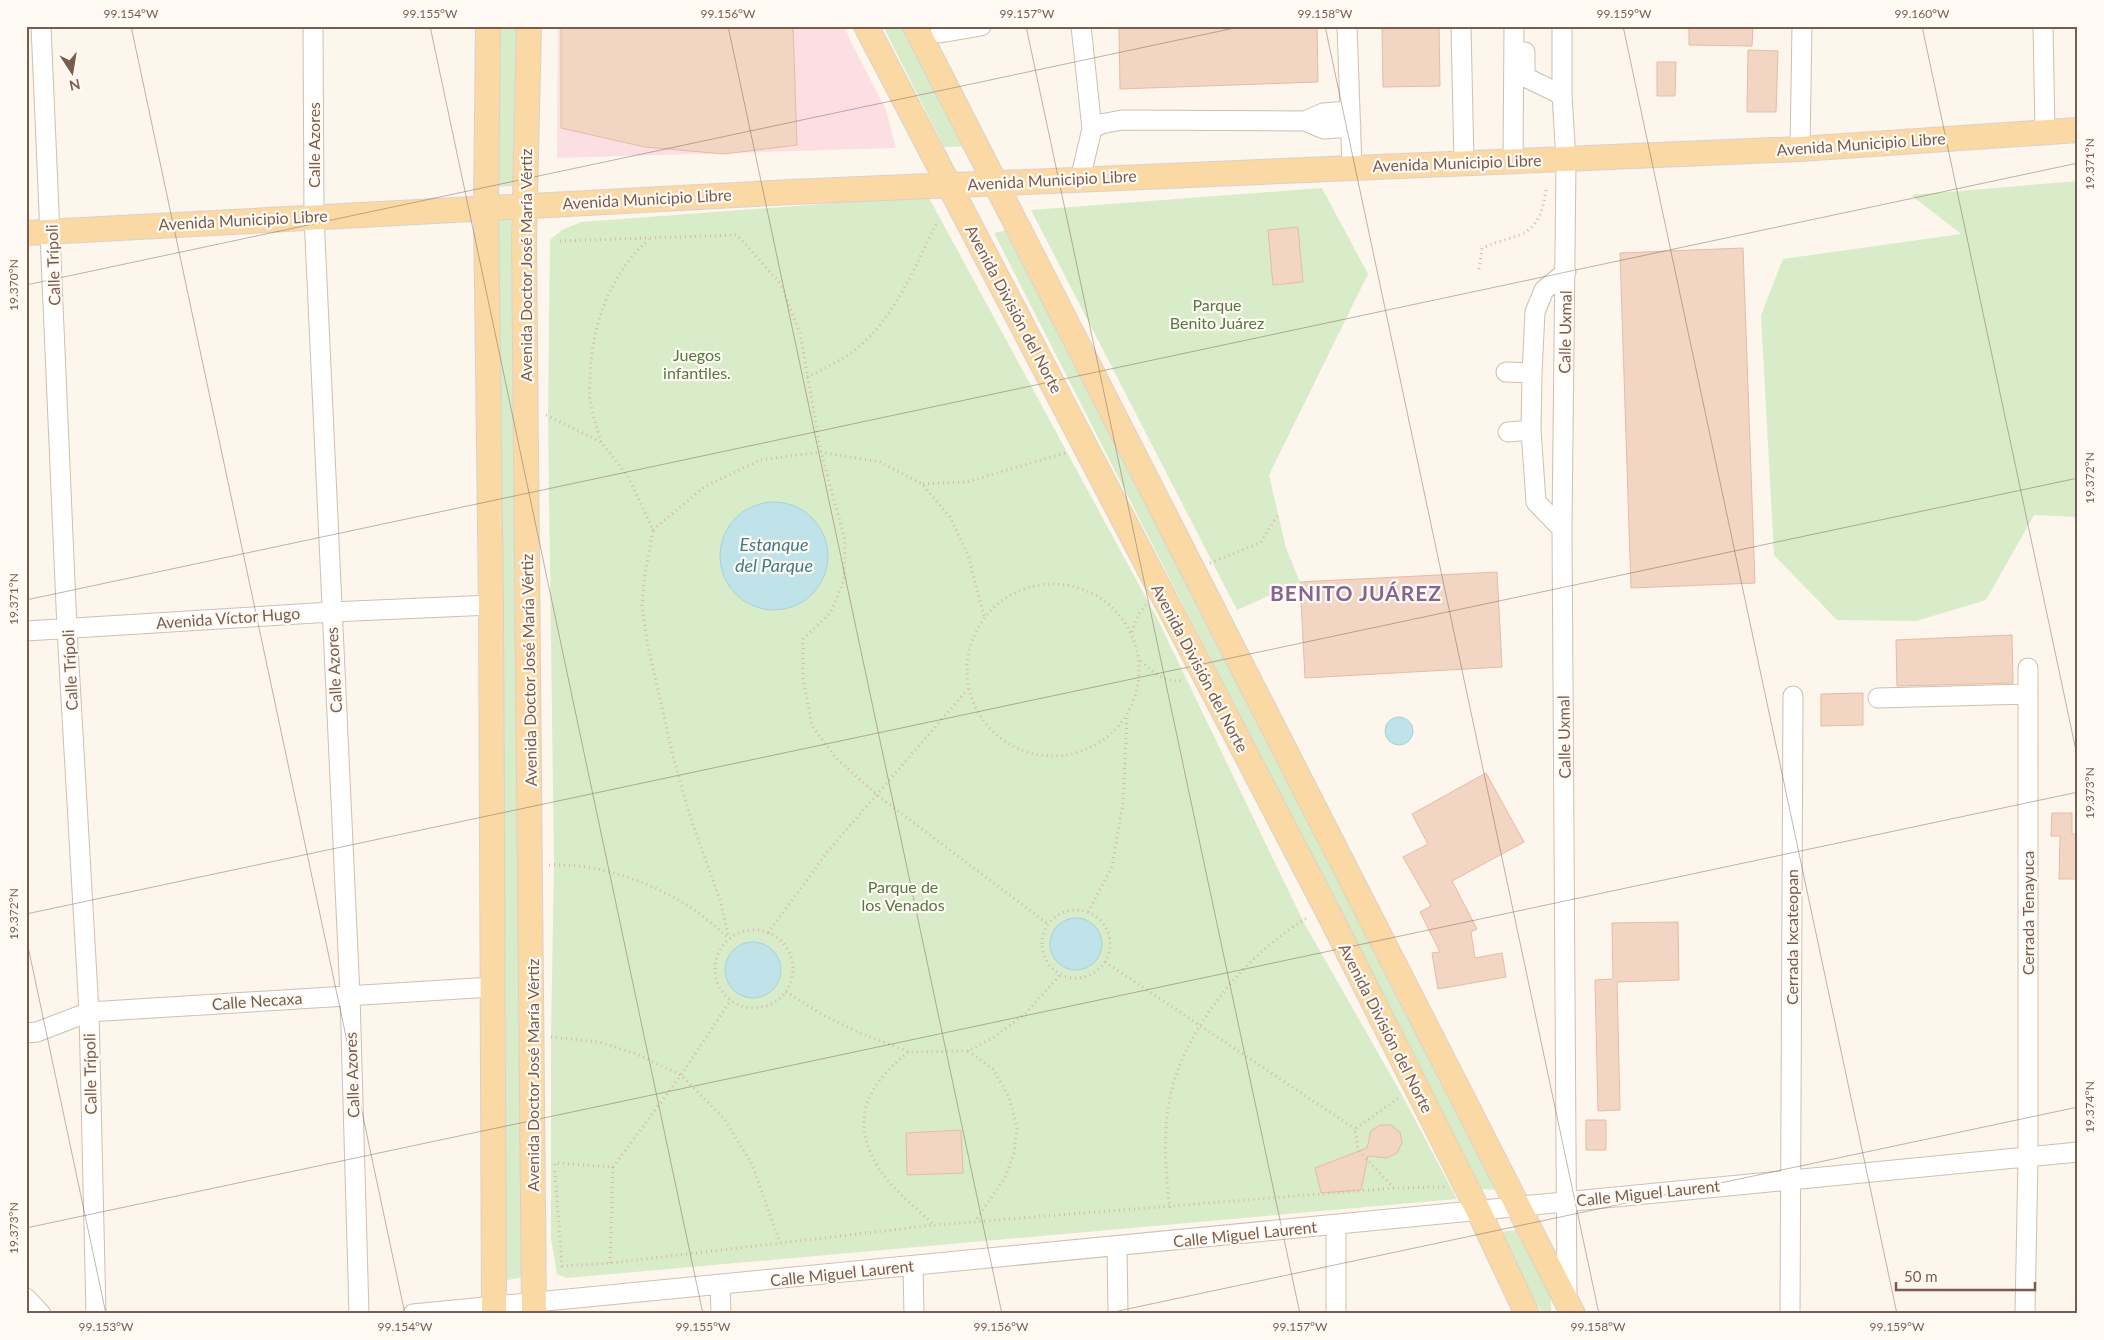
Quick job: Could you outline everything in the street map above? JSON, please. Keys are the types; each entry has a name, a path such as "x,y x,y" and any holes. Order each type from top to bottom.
{"main road":[{"path":"488,26 486,208 491,605 494,1310"},
{"name":"Avenida Doctor José María Vértiz","path":"529,26 525,205 534,1308"},
{"name":"Avenida División del Norte","path":"866,26 1326,908 1479,1212 1527,1314"},
{"path":"915,26 1520,1206 1569,1310"},
{"name":"Avenida Municipio Libre","path":"26,233 525,205 1352,167 1800,149 2078,130"}],"street":[{"name":"Calle Trípoli","path":"41,26 52,231 67,628 89,1012 96,1314"},
{"name":"Calle Azores","path":"313,26 314,216 350,995 358,1314"},
{"path":"934,63 940,47 939,30 981,26"},
{"path":"1080,26 1092,129 1080,179"},
{"path":"1347,26 1352,167"},
{"path":"1461,26 1464,163"},
{"path":"1514,26 1520,79"},
{"path":"1513,161 1525,26"},
{"name":"Calle Uxmal","path":"1562,26 1562,95 1558,160 1566,272 1562,529 1569,1310"},
{"path":"1800,149 1802,26"},
{"path":"2043,26 2045,131"},
{"path":"1520,79 1562,95"},
{"path":"1092,129 1102,124 1122,120 1305,121 1324,129 1350,119"},
{"path":"1562,529 1536,502 1531,430 1535,312 1544,290 1566,272"},
{"path":"1506,372 1532,373"},
{"path":"1508,432 1531,430"},
{"name":"Avenida Víctor Hugo","path":"26,630 331,612 491,605"},
{"name":"Cerrada Tenayuca","path":"2025,1314 2028,1157 2028,668"},
{"path":"1878,698 2028,694"},
{"name":"Cerrada Ixcateopan","path":"1790,1314 1793,696"},
{"name":"Calle Necaxa","path":"26,1032 37,1032 89,1012 492,987"},
{"name":"Calle Miguel Laurent","path":"412,1314 534,1308 720,1285 1479,1212 1520,1206 1792,1178 2078,1152"},
{"path":"1336,1225 1336,1314"},
{"path":"1117,1246 1118,1314"},
{"path":"913,1266 914,1314"},
{"path":"720,1285 721,1314"},
{"path":"26,1298 41,1314"}],"path":[{"path":"1479,269 1482,248 1503,239 1522,235 1536,226 1558,160"},
{"path":"808,378 849,354 883,322 911,275 937,222"},
{"path":"560,241 737,235 780,283 800,333 822,452 845,540 844,580 830,612 803,639 803,676 812,726 836,758 877,796 1048,924"},
{"path":"649,238 637,249 612,287 599,317 590,355 590,399 601,442 628,476 653,530 645,574 642,605 647,642 673,756 691,818 720,900 729,938"},
{"path":"526,414 548,416 601,442"},
{"path":"922,484 966,482 1066,453 1083,442"},
{"path":"653,530 704,487 760,460 822,452 880,462 922,484 950,517 968,555 984,616"},
{"path":"1194,569 1260,543 1278,516"},
{"path":"1088,912 1112,867 1123,802 1127,716 1138,689 1140,660 1132,632 1115,608 1091,591 1062,583 1033,585 1006,596 984,616 972,638 966,664 968,689 979,716 998,738 1024,752 1052,757 1081,752 1107,738 1127,716"},
{"path":"1132,632 1138,615 1160,590"},
{"path":"1140,660 1156,675 1173,682 1204,676"},
{"path":"768,932 828,851 968,689"},
{"path":"531,866 554,865 599,869 641,882 690,907 729,938"},
{"path":"1170,1208 1166,1179 1166,1124 1177,1072 1202,1025 1235,979 1264,948 1326,908"},
{"path":"1066,911 1088,912 1097,916 1109,933 1110,943 1105,962 1090,975 1081,977 1062,974 1052,968 1045,958 1042,947 1043,935 1048,924 1066,911"},
{"path":"747,931 768,932 778,938 792,958 794,969 791,982 786,992 777,1001 760,1007 742,1006 730,1000 718,982 715,971 719,954 729,938 747,931"},
{"path":"1105,962 1355,1129 1358,1150 1395,1188"},
{"path":"786,992 845,1026 909,1052 968,1051 994,1038 1026,1013 1062,974"},
{"path":"610,1263 614,1166 681,1075 730,1000"},
{"path":"533,1038 551,1037 599,1042 634,1053 681,1075 724,1120 752,1164 780,1243"},
{"path":"968,1051 993,1070 1009,1097 1017,1127 1014,1153 1005,1178 974,1222"},
{"path":"909,1052 889,1068 871,1092 865,1105 865,1127 868,1146 878,1168 934,1225"},
{"path":"1355,1129 1416,1086"},
{"path":"614,1166 555,1163 562,1266 610,1263 934,1225 1170,1208 1395,1188 1445,1187"}],"shaded area":[{"path":"558,26 843,26 886,110 896,148 557,158"}],"green space":[{"path":"498,26 517,26 513,186 495,187"},
{"path":"883,26 907,26 969,146 944,147"},
{"path":"2078,181 2078,517 2034,515 1986,600 1916,621 1837,620 1774,555 1761,315 1783,259 1961,234 1911,195"},
{"name":"Parque Benito Juárez","path":"1322,188 1368,274 1269,475 1286,548 1300,582 1237,610 1031,210"},
{"name":"Parque de los Venados","path":"928,196 1157,618 1303,921 1402,1095 1457,1199 567,1278 557,1274 551,1239 551,1037 554,865 548,416 550,240 562,230 581,222"},
{"path":"499,219 511,219 523,1277 503,1281"},
{"path":"1007,230 1500,1190 1480,1189 994,233"},
{"path":"1518,1230 1551,1295 1551,1314 1543,1314 1496,1232"}],"water":[{"name":"Estanque del Parque","path":"774,502 795,506 812,518 824,535 828,556 824,577 812,594 795,606 774,610 753,606 736,594 724,577 720,556 724,535 736,518 753,506"},
{"path":"1399,717 1409,721 1413,731 1409,741 1399,745 1389,741 1385,731 1389,721"},
{"path":"1076,918 1086,920 1094,926 1100,934 1102,944 1100,954 1094,962 1086,968 1076,970 1066,968 1058,962 1052,954 1050,944 1052,934 1058,926 1066,920"},
{"path":"753,942 764,944 773,950 779,959 781,970 779,981 773,990 764,996 753,998 742,996 733,990 727,981 725,970 727,959 733,950 742,944"}],"building":[{"path":"561,26 793,26 797,145 724,154 645,147 561,128"},
{"path":"1119,26 1317,26 1318,82 1120,89"},
{"path":"1382,26 1439,26 1440,86 1383,87"},
{"path":"1689,26 1753,26 1752,46 1689,45"},
{"path":"1748,50 1778,51 1776,112 1747,112"},
{"path":"1657,62 1676,62 1675,96 1657,96"},
{"path":"1298,227 1303,282 1273,285 1268,230"},
{"path":"1743,248 1755,583 1631,588 1620,253"},
{"path":"1497,572 1502,667 1305,678 1300,582"},
{"path":"2012,635 2013,683 1897,686 1896,640"},
{"path":"1863,693 1863,725 1821,726 1821,694"},
{"path":"1486,773 1524,842 1452,881 1477,929 1471,932 1475,958 1502,953 1506,977 1438,989 1432,953 1440,952 1420,912 1431,906 1403,857 1428,844 1412,814"},
{"path":"2052,813 2072,813 2072,834 2078,834 2078,879 2059,879 2060,836 2051,836"},
{"path":"1678,922 1679,980 1617,982 1620,1110 1598,1111 1595,980 1613,979 1612,923"},
{"path":"1586,1120 1606,1120 1606,1150 1586,1150"},
{"path":"1380,1125 1391,1125 1400,1132 1402,1143 1397,1153 1387,1158 1368,1156 1361,1190 1321,1193 1315,1168 1367,1148 1371,1131"},
{"path":"961,1130 963,1173 907,1175 906,1133"}],"district":[{"name":"BENITO JUÁREZ","path":"1356,594"}],"park label":[{"name":"Juegos infantiles.","path":"697,364"}]}
